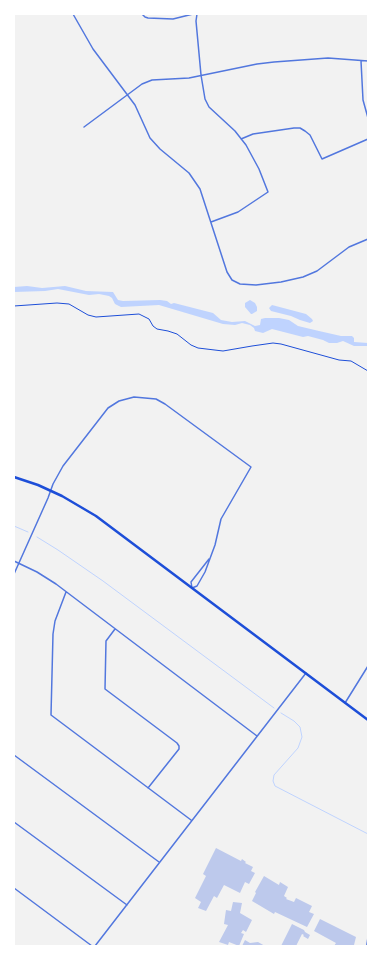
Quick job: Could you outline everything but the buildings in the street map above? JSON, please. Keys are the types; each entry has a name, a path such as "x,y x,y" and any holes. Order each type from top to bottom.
{"main road":[{"path":"14,477 51,490 96,516 368,720"}],"street":[{"path":"73,14 93,49 135,105 147,132 155,144 178,163 194,179 203,195 230,278 240,284 256,285 281,282 308,276 349,248 368,239"},
{"path":"142,14 148,18 173,19 194,14"},
{"path":"197,14 196,21 201,75 205,99 209,107 241,139 260,169 268,192 238,212 211,222"},
{"path":"84,127 142,84 152,80 163,78 182,78 274,62 328,58 368,61"},
{"path":"362,61 363,100 368,118"},
{"path":"241,139 253,134 300,128 310,135 322,159 368,139"},
{"path":"14,574 60,471 104,412 113,404 128,398 140,396 160,401 251,467 221,519 215,545 205,572 198,586 192,588 191,582 209,559"},
{"path":"14,561 37,572 66,592 257,736"},
{"path":"66,592 55,620 53,634 51,716 191,820"},
{"path":"114,629 106,641 105,689 179,746 179,749 148,788"},
{"path":"345,703 368,666"},
{"path":"95,946 306,673"},
{"path":"14,755 159,862"},
{"path":"14,822 127,905"},
{"path":"14,888 92,946"},
{"path":"367,946 368,939"}],"path":[{"path":"14,306 57,302 69,304 88,316 96,317 139,314 149,319 153,326 157,329 177,334 191,345 198,348 223,351 273,343 281,344 339,360 351,361 368,371"}],"water":[{"path":"27,286 42,288 65,286 86,291 113,292 118,300 123,301 167,301 171,304 174,303 213,313 221,320 232,322 245,321 255,326 260,325 261,319 279,318 289,320 298,326 341,336 352,336 354,338 354,342 368,343 368,346 354,346 343,341 329,343 308,336 303,337 272,329 263,333 255,331 250,325 242,323 235,325 223,324 159,305 121,307 115,304 109,296 99,294 89,295 58,289 14,292 14,287"},
{"path":"250,300 255,303 257,307 257,311 252,314 245,307 245,303"},
{"path":"272,305 306,314 313,321 310,323 271,311 269,308"}],"waterway":[{"path":"14,526 28,532"},
{"path":"37,537 103,581 274,708"},
{"path":"281,713 294,721 300,727 302,737 298,748 274,775 273,781 275,786 368,834"}]}
